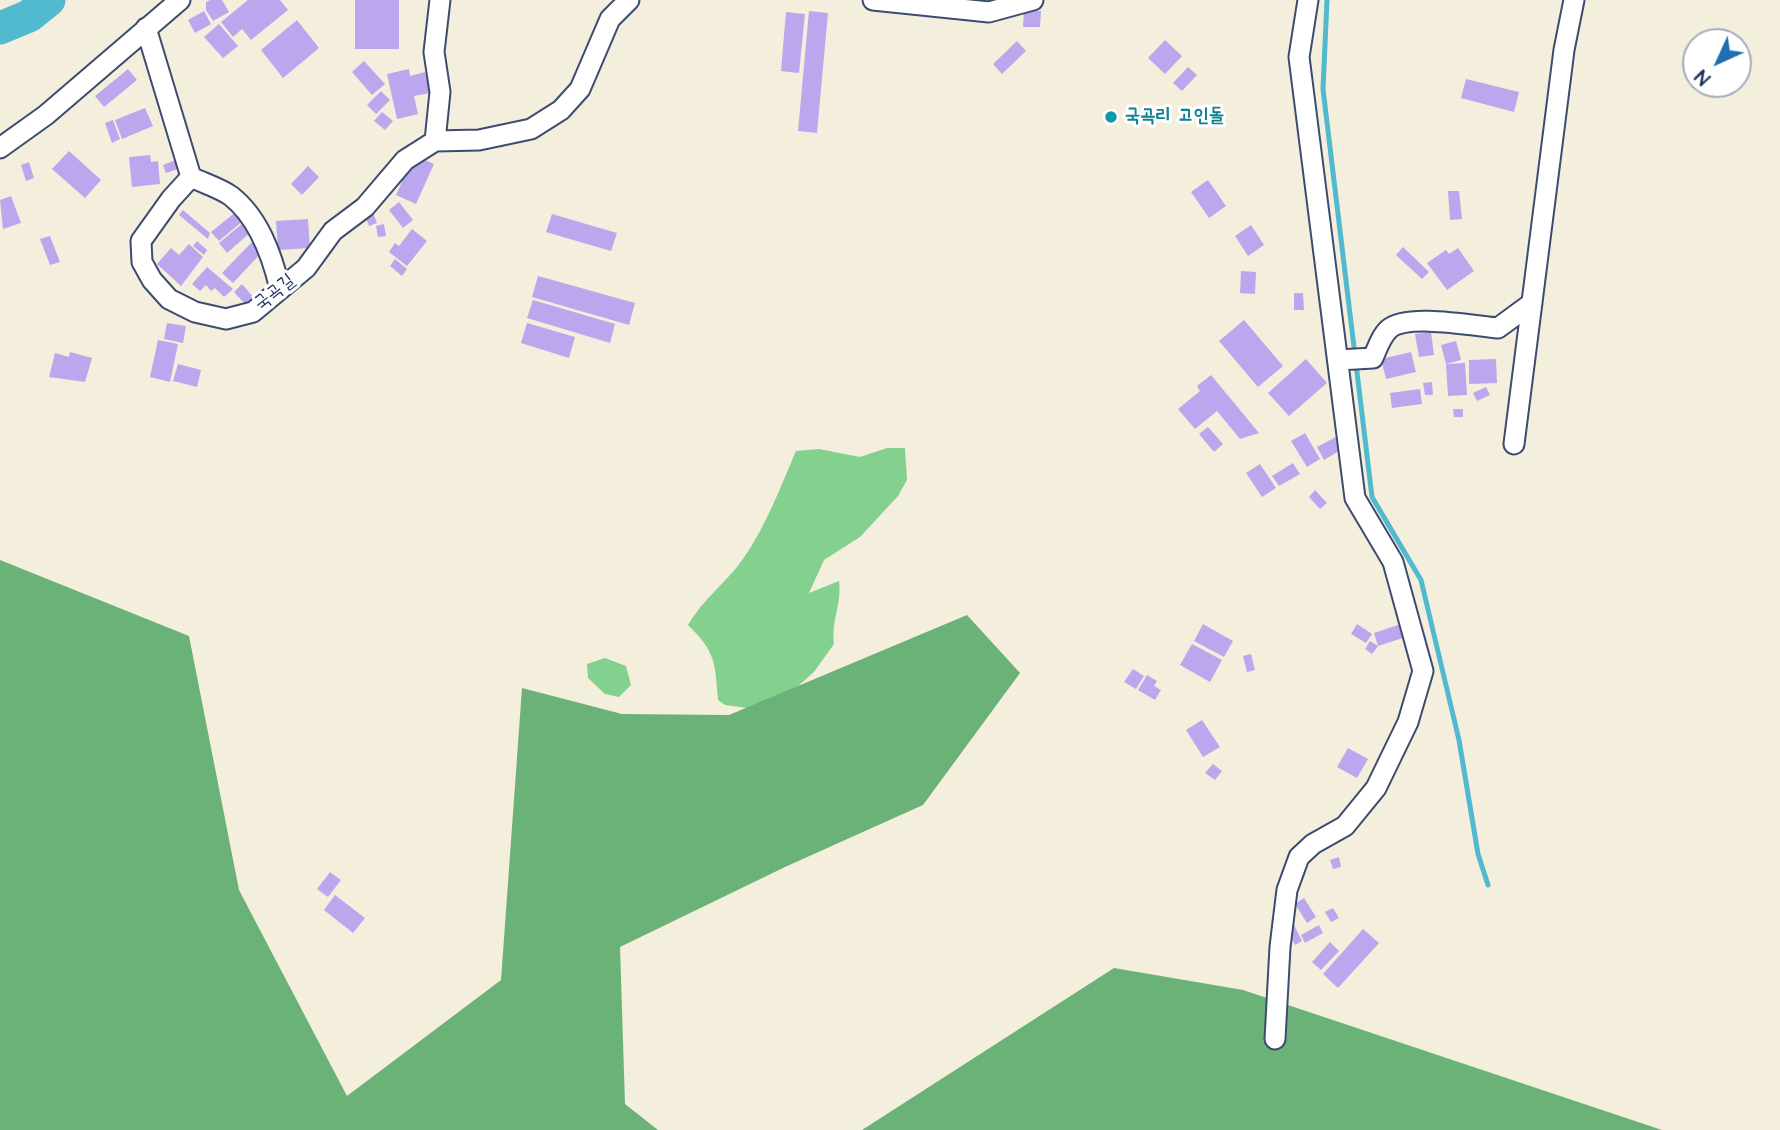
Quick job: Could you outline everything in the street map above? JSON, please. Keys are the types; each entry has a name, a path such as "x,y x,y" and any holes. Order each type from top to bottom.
{"street":[{"path":"0,148 46,115 180,0"},
{"path":"440,0 434,52 440,92 435,141 478,140 531,130 561,110 580,89 610,19 629,0"},
{"path":"873,0 989,12 1033,0"},
{"path":"1275,1039 1287,890 1299,857 1313,844 1345,826 1376,788 1408,722 1423,671 1393,562 1355,498 1340,360 1299,57 1308,0"},
{"path":"1514,444 1564,50 1574,0"},
{"path":"146,29 191,177 231,196 255,223 274,260 280,289"},
{"name":"국곡길","path":"191,177 171,199 141,241 142,262 152,281 177,303 195,312 226,319 253,312 306,268 333,231 365,207 405,160 435,141"},
{"path":"1340,360 1373,358 1390,328 1403,323 1428,321 1498,328 1532,303"}],"green space":[{"path":"887,448 905,448 907,480 898,496 860,537 824,560 809,593 839,581 834,644 814,672 770,711 725,705 718,700 715,667 709,651 688,625 751,546 796,451 819,449 860,457"},
{"path":"0,560 189,636 239,890 347,1096 501,980 522,688 622,714 729,715 967,615 1020,673 923,805 785,867 620,947 625,1104 658,1130 0,1130"},
{"path":"605,658 626,666 631,685 619,697 605,694 588,678 587,664"},
{"path":"1114,968 1243,990 1662,1130 862,1130"}],"building":[{"path":"222,0 229,12 213,21 206,10 206,2"},
{"path":"248,0 280,0 288,10 251,40 242,29 233,37 221,22"},
{"path":"355,0 399,0 399,49 355,49"},
{"path":"1024,10 1041,11 1040,27 1023,27"},
{"path":"204,11 211,24 195,33 188,20"},
{"path":"809,11 828,13 817,133 798,131"},
{"path":"786,12 805,14 799,73 781,71"},
{"path":"297,20 319,48 283,78 261,50"},
{"path":"219,24 238,46 223,58 204,37"},
{"path":"1165,40 1182,56 1165,74 1148,58"},
{"path":"1017,41 1026,51 1002,74 993,64"},
{"path":"364,61 385,84 372,95 352,72"},
{"path":"1188,67 1197,75 1182,91 1173,83"},
{"path":"128,69 137,80 104,107 95,96"},
{"path":"409,69 410,76 425,72 430,93 414,96 418,114 397,119 387,74"},
{"path":"1466,79 1519,92 1514,112 1461,98"},
{"path":"381,91 390,100 376,114 367,105"},
{"path":"145,108 153,126 122,139 115,120"},
{"path":"382,112 393,121 385,130 374,121"},
{"path":"113,120 120,139 112,143 105,123"},
{"path":"69,151 101,180 85,198 52,169"},
{"path":"150,155 151,162 158,161 160,184 132,187 129,157"},
{"path":"414,155 434,164 416,204 396,195"},
{"path":"178,159 181,168 166,173 163,165"},
{"path":"29,162 34,178 26,181 21,165"},
{"path":"308,166 319,177 302,195 291,184"},
{"path":"1208,180 1226,206 1209,218 1191,192"},
{"path":"1448,191 1459,191 1462,219 1450,220"},
{"path":"11,196 21,223 3,229 0,200"},
{"path":"399,202 413,220 403,228 389,210"},
{"path":"371,208 377,223 369,226 363,211"},
{"path":"183,210 210,233 208,239 179,215"},
{"path":"237,211 244,220 219,241 211,232"},
{"path":"552,214 617,233 611,251 546,232"},
{"path":"308,219 310,248 278,250 276,221"},
{"path":"244,222 252,231 227,253 219,243"},
{"path":"384,224 386,236 378,237 376,226"},
{"path":"1251,225 1264,245 1248,256 1235,236"},
{"path":"412,229 427,241 407,266 389,252 395,243 399,246"},
{"path":"50,236 60,262 50,265 40,239"},
{"path":"197,241 207,250 204,255 193,246"},
{"path":"252,242 262,252 233,283 222,273"},
{"path":"189,244 203,257 181,286 157,264 171,248 179,255"},
{"path":"1403,247 1429,272 1422,279 1396,255"},
{"path":"1458,248 1474,271 1447,290 1427,263 1446,250 1449,254"},
{"path":"395,259 407,269 402,276 390,266"},
{"path":"207,267 233,289 224,297 215,288 211,291 206,285 200,291 192,284"},
{"path":"1241,271 1256,272 1255,294 1240,293"},
{"path":"538,276 635,303 629,325 532,297"},
{"path":"242,284 254,298 246,305 234,292"},
{"path":"1294,293 1303,293 1304,310 1294,310"},
{"path":"533,300 615,324 610,343 527,318"},
{"path":"1244,320 1283,366 1258,387 1219,341"},
{"path":"167,323 186,326 183,343 164,339"},
{"path":"527,323 575,337 569,358 521,343"},
{"path":"1431,332 1434,355 1419,357 1415,334"},
{"path":"158,340 178,344 170,382 150,377"},
{"path":"1456,341 1461,360 1446,364 1441,345"},
{"path":"70,352 92,358 85,382 49,377 55,353 69,357"},
{"path":"1411,352 1416,372 1386,379 1381,359"},
{"path":"1306,359 1327,383 1289,416 1268,393"},
{"path":"1496,359 1497,383 1469,384 1469,360"},
{"path":"1465,363 1467,395 1448,396 1446,364"},
{"path":"178,364 201,370 197,387 173,381"},
{"path":"1211,375 1259,433 1240,439 1217,411 1195,429 1178,409 1200,391 1197,386"},
{"path":"1432,382 1433,395 1425,395 1423,383"},
{"path":"1486,387 1490,395 1477,401 1473,393"},
{"path":"1420,389 1422,404 1392,408 1390,393"},
{"path":"1453,409 1463,409 1463,417 1454,417"},
{"path":"1208,427 1223,444 1214,452 1199,434"},
{"path":"1305,433 1320,459 1307,467 1291,441"},
{"path":"1338,436 1339,451 1324,460 1317,447"},
{"path":"1293,463 1300,474 1279,486 1272,476"},
{"path":"1260,464 1276,488 1262,497 1246,473"},
{"path":"1315,490 1327,503 1320,509 1309,497"},
{"path":"1203,624 1233,641 1224,657 1194,641"},
{"path":"1357,624 1372,634 1366,643 1351,634"},
{"path":"1401,624 1406,637 1378,646 1374,633"},
{"path":"1370,641 1378,646 1372,654 1365,649"},
{"path":"1192,644 1222,660 1210,682 1180,665"},
{"path":"1251,654 1255,670 1247,672 1243,656"},
{"path":"1133,669 1144,676 1136,689 1124,682"},
{"path":"1147,675 1157,681 1154,686 1161,690 1155,700 1138,690"},
{"path":"1202,720 1220,747 1203,757 1186,730"},
{"path":"1348,748 1368,759 1357,778 1337,767"},
{"path":"1213,764 1222,771 1215,780 1205,773"},
{"path":"1339,857 1341,867 1333,869 1330,860"},
{"path":"330,872 341,880 328,897 317,889"},
{"path":"335,895 365,918 353,933 324,910"},
{"path":"1304,898 1316,917 1307,923 1295,904"},
{"path":"1333,908 1339,918 1331,922 1325,912"},
{"path":"1294,925 1302,941 1295,945 1287,929"},
{"path":"1319,925 1323,933 1305,943 1301,935"},
{"path":"1363,929 1379,943 1338,988 1323,974"},
{"path":"1330,942 1339,951 1321,970 1312,962"}],"waterway":[{"path":"0,28 29,16 49,0"},
{"path":"1327,0 1323,89 1372,497 1421,580 1459,740 1478,854 1488,885"}],"place":[{"name":"국곡리 고인돌","path":"1111,117"}]}
